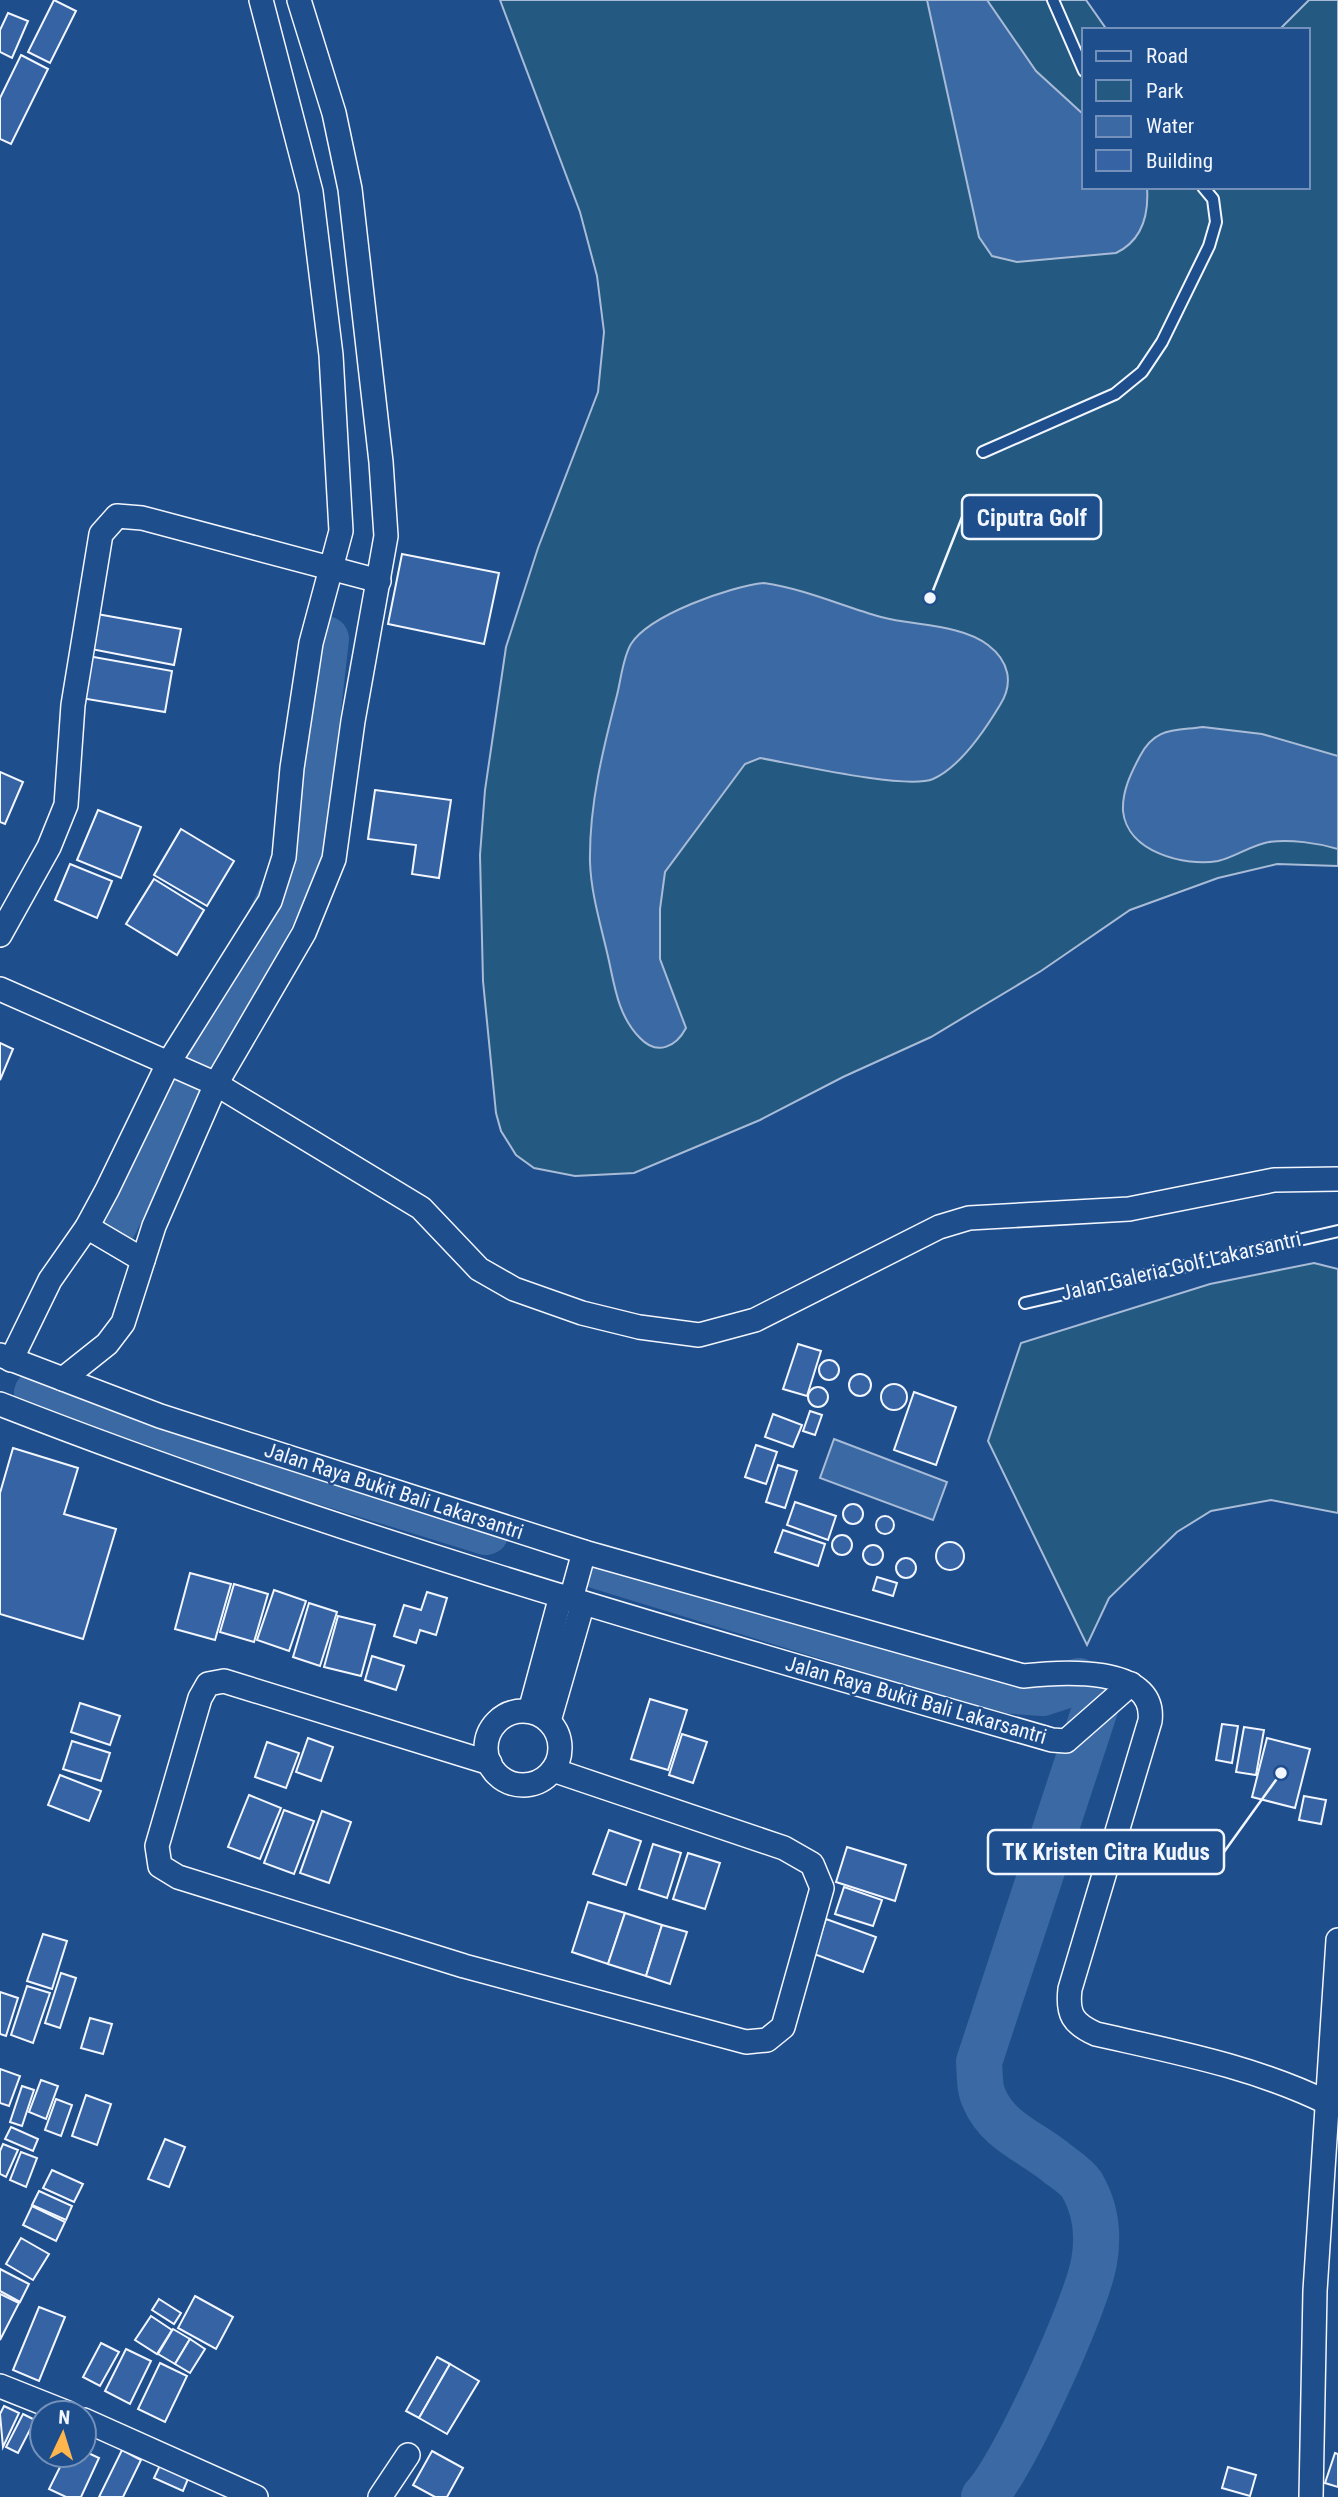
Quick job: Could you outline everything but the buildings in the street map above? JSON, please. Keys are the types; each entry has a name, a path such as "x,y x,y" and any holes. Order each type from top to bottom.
{"street":[{"path":"6,1358 50,1280 87,1227 169,1062 270,901 284,857 311,643 341,531 340,473 331,355 311,192 261,0"},
{"path":"64,1379 107,1344 123,1323 154,1226 216,1084 304,933 334,859 353,721 386,536 381,462 350,189 334,113 299,0"},
{"path":"0,935 49,847 66,805 73,705 101,534 117,516 142,518 379,581"},
{"path":"0,989 216,1084 421,1208 479,1269 514,1289 582,1314 639,1327 699,1335 755,1320 939,1227 969,1218 1129,1209 1275,1180 1338,1180"},
{"path":"87,1227 143,1259"},
{"name":"Jalan Raya Bukit Bali Lakarsantri","path":"0,1404 158,1466 1052,1740 1066,1741 1124,1689 1109,1677 1057,1672 1023,1676 583,1556 160,1416 6,1358"},
{"path":"539,1716 583,1556"},
{"path":"490,1763 224,1681 208,1684 200,1698 157,1846 160,1866 178,1877 464,1966 746,2042 767,2040 783,2027 822,1888 812,1864 784,1848 553,1770"},
{"path":"1124,1689 1145,1696 1151,1707 1150,1721 1070,1989 1070,2016 1079,2027 1096,2034 1225,2064 1286,2083 1328,2103"},
{"path":"507,1715 539,1716 558,1734 561,1746 553,1770 532,1784 520,1785 497,1774 490,1763 487,1741 498,1721 507,1715"},
{"path":"1311,2497 1315,2291 1338,1940"},
{"path":"0,2386 33,2399"},
{"path":"98,2426 256,2497"},
{"path":"380,2497 408,2455"}],"lane":[{"path":"1053,0 1082,66"},
{"path":"983,452 1115,394 1142,372 1162,342 1209,246 1216,222 1213,199 1204,189"},
{"name":"Jalan Galeria Golf Lakarsantri","path":"1025,1303 1338,1231"}],"green space":[{"path":"500,0 1086,0 1106,28 1082,28 1082,189 1310,189 1310,28 1281,28 1309,0 1338,0 1338,866 1277,864 1218,878 1130,910 1041,971 931,1037 843,1077 760,1120 634,1173 575,1176 534,1168 516,1155 501,1131 496,1113 483,981 480,855 485,790 506,647 538,548 598,392 604,332 597,276 580,212"},
{"path":"1314,1263 1338,1269 1338,1513 1271,1500 1211,1511 1177,1532 1109,1598 1087,1645 988,1441 1021,1343 1210,1284"}],"water":[{"path":"927,0 987,0 1036,71 1082,113 1082,189 1147,189 1147,207 1142,226 1133,241 1116,253 1017,262 992,256 979,237"},
{"path":"764,583 809,593 881,617 951,629 977,638 1001,658 1007,673 1007,689 994,715 971,747 953,766 933,779 919,782 875,779 760,758 745,764 665,872 660,909 660,959 686,1028 672,1044 653,1047 646,1044 633,1030 619,1002 597,912 590,862 594,798 624,662 628,649 641,633 672,613 712,596"},
{"path":"1203,727 1262,734 1338,756 1338,849 1304,842 1277,841 1218,861 1205,862 1174,859 1160,854 1135,837 1127,825 1123,804 1130,776 1140,756 1159,735 1174,730"},
{"path":"834,1439 947,1482 933,1520 820,1478"}],"waterway":[{"path":"207,1047 295,868 304,831 326,639"},
{"path":"114,1225 178,1101"},
{"path":"37,1393 486,1532"},
{"path":"598,1566 1000,1690 1043,1693 1079,1681"},
{"path":"984,2497 997,2480 1030,2421 1064,2347 1094,2262 1096,2232 1093,2213 1082,2185 1048,2156 1016,2136 998,2120 982,2094 979,2062 1096,1706"}],"place":[{"name":"Ciputra Golf","path":"930,598"},
{"name":"TK Kristen Citra Kudus","path":"1281,1773"}]}
